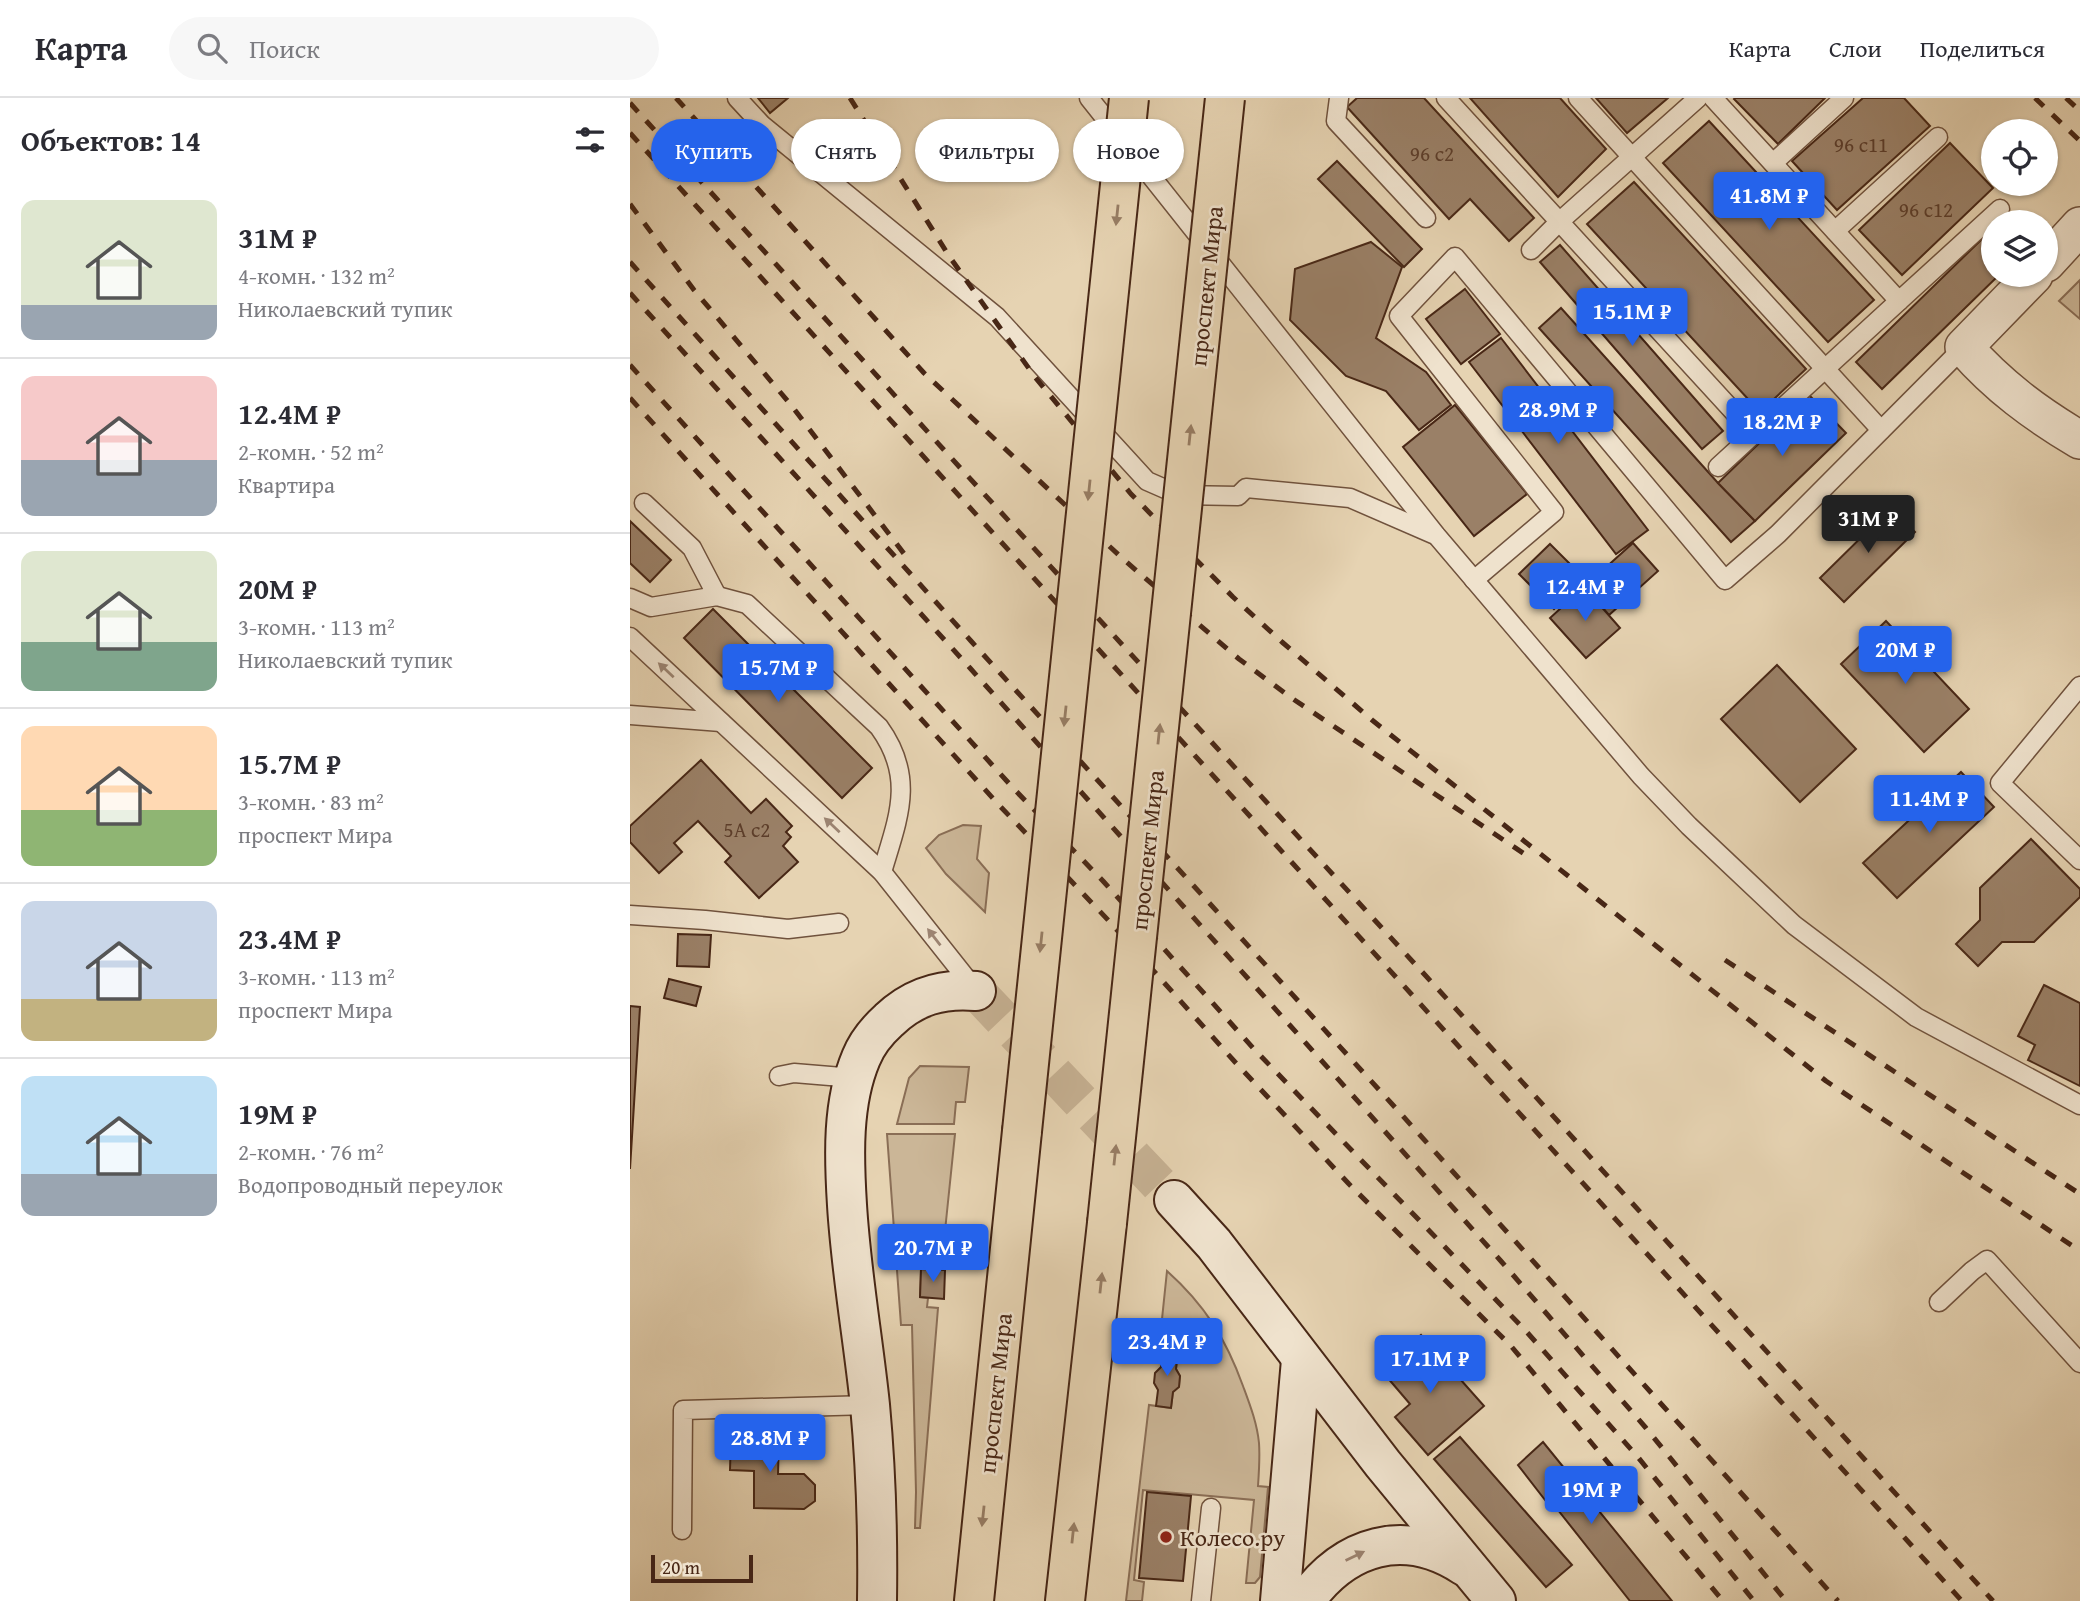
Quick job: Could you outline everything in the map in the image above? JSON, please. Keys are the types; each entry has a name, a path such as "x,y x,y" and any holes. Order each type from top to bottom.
{"main road":[{"name":"проспект Мира","path":"974,1601 1129,98"},
{"name":"проспект Мира","path":"1065,1601 1225,98"},
{"path":"877,1601 877,1493 870,1405 850,1245 844,1160 847,1117 854,1078 862,1057 871,1041 889,1020 920,997 942,990 976,991"},
{"path":"1174,1200 1214,1244 1383,1464 1496,1601"},
{"path":"1280,1601 1301,1360"},
{"path":"1305,1601 1327,1574 1345,1561 1360,1553 1389,1545 1432,1549 1472,1571"}],"street":[{"path":"2058,250 2080,226"},
{"path":"2023,287 1964,347 1987,374 2042,416 2080,440"}],"lane":[{"path":"737,98 762,125 997,317 1147,481 1180,495 1238,496 1246,488 1350,498 1436,536"},
{"path":"1089,98 1436,536 1641,776 1689,826 1794,925 1916,1017 2080,1105"},
{"path":"1339,98 1336,121 1426,218"},
{"path":"1446,98 1754,434"},
{"path":"1578,98 1881,430"},
{"path":"1531,250 1698,98"},
{"path":"1713,98 1899,301"},
{"path":"1773,163 1844,98"},
{"path":"1835,232 1938,137"},
{"path":"1718,467 2000,209"},
{"path":"1474,580 1554,512 1399,316 1455,257 1726,580 1778,534 1964,347"},
{"path":"644,503 692,548 717,596"},
{"path":"630,598 651,607 717,596 747,604 879,727 891,744 899,767 902,793 894,832 881,872"},
{"path":"630,637 881,872 976,991"},
{"path":"2080,686 2000,783 2080,860"},
{"path":"630,715 721,722"},
{"path":"630,915 788,929 839,923"},
{"path":"779,1076 794,1073 854,1078"},
{"path":"1939,1302 1987,1260 2080,1363"},
{"path":"682,1530 683,1409 870,1405"},
{"path":"1201,1601 1211,1508"}],"shaded area":[{"path":"2080,280 2080,319 2059,301"},
{"path":"963,825 981,826 977,859 989,873 985,912 946,874 926,848 939,835"},
{"path":"920,1066 969,1067 965,1102 956,1102 954,1124 897,1124 909,1078"},
{"path":"887,1134 955,1134 942,1260 930,1260 929,1270 921,1270 920,1297 928,1298 927,1307 938,1308 920,1528 915,1528 912,1325 901,1325"},
{"path":"1167,1271 1193,1297 1222,1338 1253,1414 1259,1443 1258,1486 1268,1487 1260,1577 1255,1583 1246,1583 1254,1500 1143,1490 1134,1580 1144,1582 1142,1601 1126,1601 1149,1405 1171,1408 1173,1392 1179,1386 1180,1376 1176,1369 1178,1351 1159,1348"}],"building":[{"path":"758,98 788,98 770,113"},
{"path":"1357,98 1424,98 1534,218 1509,241 1470,199 1449,219 1347,107"},
{"path":"1470,98 1560,98 1606,149 1558,197"},
{"path":"1596,98 1668,98 1627,133"},
{"path":"1735,98 1825,98 1778,144"},
{"path":"1863,98 1904,98 1930,126 1837,210 1792,161"},
{"path":"1709,121 1874,300 1828,342 1663,163"},
{"path":"1950,143 1981,175 1981,196 1985,196 1902,275 1859,230"},
{"path":"1337,161 1422,249 1404,267 1318,179"},
{"path":"1634,182 1806,369 1760,412 1587,224"},
{"path":"1981,240 1981,287 1987,287 1882,389 1856,362"},
{"path":"1371,242 1402,267 1376,338 1426,372 1451,405 1419,430 1386,391 1346,376 1290,320 1295,269"},
{"path":"1560,245 1723,431 1702,449 1540,262"},
{"path":"1465,289 1500,334 1461,364 1426,319"},
{"path":"1561,308 1755,521 1731,542 1539,328"},
{"path":"1501,338 1648,530 1616,554 1469,362"},
{"path":"1809,395 1846,433 1755,521 1718,483"},
{"path":"1455,405 1527,494 1474,536 1403,447"},
{"path":"1891,508 1915,532 1844,602 1820,578"},
{"path":"630,521 671,560 650,582 630,563"},
{"path":"1633,543 1658,571 1609,615 1584,587"},
{"path":"1550,544 1585,579 1554,609 1519,574"},
{"path":"1584,587 1620,628 1586,658 1550,618"},
{"path":"713,609 872,768 842,798 684,638"},
{"path":"1886,621 1969,709 1924,752 1841,664"},
{"path":"1777,665 1856,749 1800,802 1721,719"},
{"path":"701,760 751,813 766,799 792,826 786,832 791,837 783,846 798,862 759,898 725,862 731,856 698,821 674,843 682,852 659,873 630,842 630,826"},
{"path":"1961,772 1994,807 1897,898 1863,863"},
{"path":"2031,839 2080,889 2080,897 2034,942 2002,942 1978,966 1956,944 1980,920 1980,888"},
{"path":"678,934 711,935 709,967 677,966"},
{"path":"669,979 701,987 696,1006 664,998"},
{"path":"2044,985 2080,1003 2080,1086 2028,1060 2035,1045 2018,1036"},
{"path":"630,1006 640,1007 630,1169"},
{"path":"921,1269 945,1270 944,1299 920,1297"},
{"path":"1421,1335 1484,1406 1428,1455 1395,1417 1410,1404 1381,1370"},
{"path":"1163,1348 1178,1350 1176,1369 1180,1376 1179,1387 1173,1392 1171,1408 1156,1406 1158,1390 1154,1383 1155,1373 1161,1367"},
{"path":"731,1436 779,1437 778,1474 804,1474 815,1485 815,1501 804,1509 754,1508 754,1471 730,1470"},
{"path":"1460,1437 1572,1565 1546,1587 1434,1459"},
{"path":"1543,1442 1672,1601 1630,1601 1554,1505 1552,1509 1518,1465"},
{"path":"1147,1492 1191,1496 1183,1581 1139,1578"}],"tunnel":[{"path":"976,991 1174,1200"}],"railway":[{"path":"676,98 924,373 1123,559 1239,659 1293,699 1529,857"},
{"path":"850,98 949,256 1035,377 1131,494 1233,597 1372,720 1826,1081 2080,1251"},
{"path":"2035,98 2080,141"},
{"path":"2066,98 2080,111"},
{"path":"630,103 1993,1601"},
{"path":"630,133 1962,1601"},
{"path":"630,204 694,290 791,405 905,555"},
{"path":"630,262 1838,1601"},
{"path":"630,293 1500,1260 1646,1428 1786,1601"},
{"path":"630,365 1254,1049 1525,1330 1637,1456 1754,1601"},
{"path":"630,398 1235,1062 1349,1184 1511,1346 1723,1601"},
{"path":"1725,960 2080,1194"}],"place":[{"name":"Колесо.ру","path":"1166,1537"}]}
